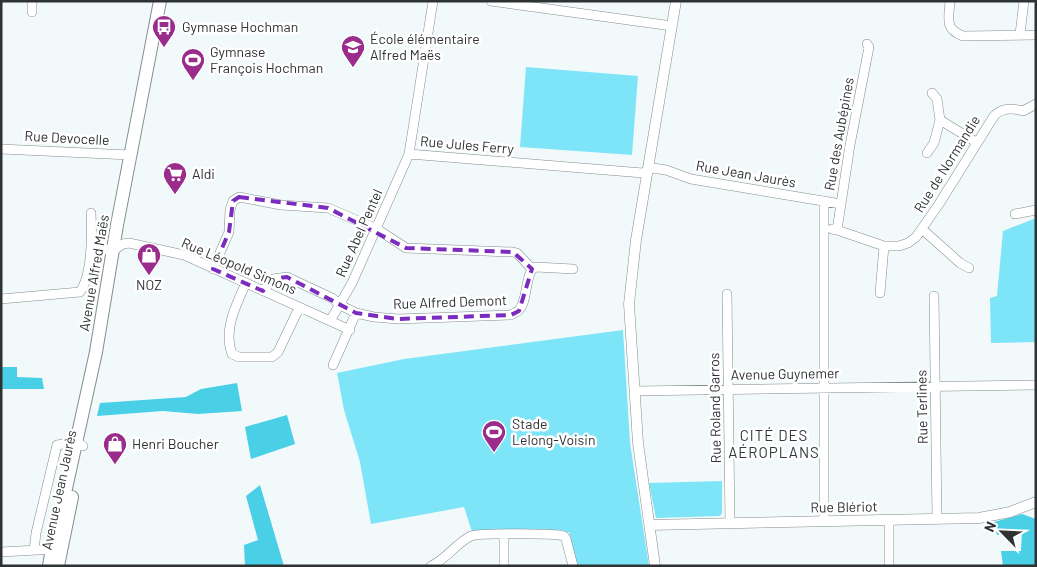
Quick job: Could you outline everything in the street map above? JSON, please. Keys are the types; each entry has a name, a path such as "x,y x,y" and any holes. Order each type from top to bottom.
{"main road":[{"name":"Avenue Alfred Maës","path":"89,421 118,247 117,225 160,1"},
{"name":"Avenue Alfred Maës","path":"57,550 56,525 80,444 96,352 167,1"},
{"name":"Avenue Jean Jaurès","path":"80,444 89,421"},
{"name":"Avenue Jean Jaurès","path":"49,566 57,550"},
{"name":"Avenue Jean Jaurès","path":"57,550 58,566"}],"street":[{"path":"32,1 32,12"},
{"name":"Rue Jules Ferry","path":"434,1 408,154 643,173 647,170"},
{"path":"490,1 672,26"},
{"path":"655,566 638,442 629,304 647,170 676,1"},
{"path":"950,1 950,27 956,33 963,36 1036,35"},
{"path":"1020,34 1024,1"},
{"name":"Rue des Aubépines","path":"837,230 850,145 869,47 867,44"},
{"path":"927,153 934,143 940,120 937,99 932,93"},
{"name":"Rue de Normandie","path":"884,246 908,244 916,237 997,112 1014,108 1024,111 1036,104"},
{"path":"940,120 976,142"},
{"name":"Rue Devocelle","path":"1,149 130,155"},
{"name":"Rue Abel Pentel","path":"330,321 340,305 377,229 408,154"},
{"name":"Rue Jean Jaurès","path":"647,170 653,168 666,170 691,179 841,204"},
{"path":"214,269 229,232 230,210 233,201 240,197 281,205 328,208 377,229 406,248 513,252 517,253 532,269 536,267 573,269"},
{"path":"824,201 824,521"},
{"path":"1015,214 1036,210"},
{"path":"1,298 80,292 85,285 92,248 92,213"},
{"path":"824,228 837,230 884,246 880,293"},
{"path":"922,229 960,263 969,268"},
{"name":"Rue Léopold Simons","path":"92,248 118,247 128,244 184,254 350,330"},
{"name":"Rue Alfred Demont","path":"263,291 274,279 286,277 332,298 340,305 356,313 374,317 398,319 511,315 519,311 523,302 528,276 532,269"},
{"path":"246,283 234,311 230,329 229,345 232,354 239,357 272,357 278,352 299,308"},
{"name":"Rue Roland Garros","path":"728,294 730,522"},
{"name":"Rue Terlines","path":"934,296 937,519"},
{"path":"333,365 356,313"},
{"name":"Avenue Guynemer","path":"635,390 1036,385"},
{"path":"34,550 36,533 57,445 80,444"},
{"name":"Rue Blériot","path":"650,525 979,518 1010,512 1036,502"},
{"path":"889,520 889,566"},
{"path":"504,534 504,566"},
{"path":"431,566 471,536 504,534 564,536 573,566"},
{"path":"1,552 57,550"}],"highlighted area":[{"path":"239,197 328,208 406,248 513,252 532,269 519,311 511,315 398,319 356,313 287,277 273,279 263,291 213,269 229,232 233,201"}],"shaded area":[{"path":"526,67 638,76 632,155 520,147"},
{"path":"1036,218 1036,342 991,343 990,298 997,296 1003,231"},
{"name":"Stade Lelong-Voisin","path":"623,330 630,443 649,566 577,566 569,532 472,532 464,507 371,524 360,462 344,410 337,373 404,359"},
{"path":"1,367 17,367 17,377 42,378 44,389 1,389"},
{"path":"237,383 242,411 198,414 163,411 97,416 100,403 186,397 201,389"},
{"path":"287,415 295,444 251,459 245,427"},
{"path":"722,481 722,513 720,516 656,518 649,483"},
{"path":"260,485 284,566 245,566 244,545 258,540 246,496"},
{"path":"1022,514 1036,519 1036,566 1003,566 1001,551 1021,551 1022,532 997,535 994,522"}],"place":[{"name":"Gymnase Hochman","path":"164,48"},
{"name":"École élémentaire Alfred Maës","path":"353,68"},
{"name":"Gymnase François Hochman","path":"193,81"},
{"name":"Aldi","path":"175,195"},
{"name":"NOZ","path":"149,276"},
{"name":"Stade Lelong-Voisin","path":"494,453"},
{"name":"Henri Boucher","path":"115,465"}],"district":[{"name":"CITÉ DES AÉROPLANS","path":"774,444"}]}
